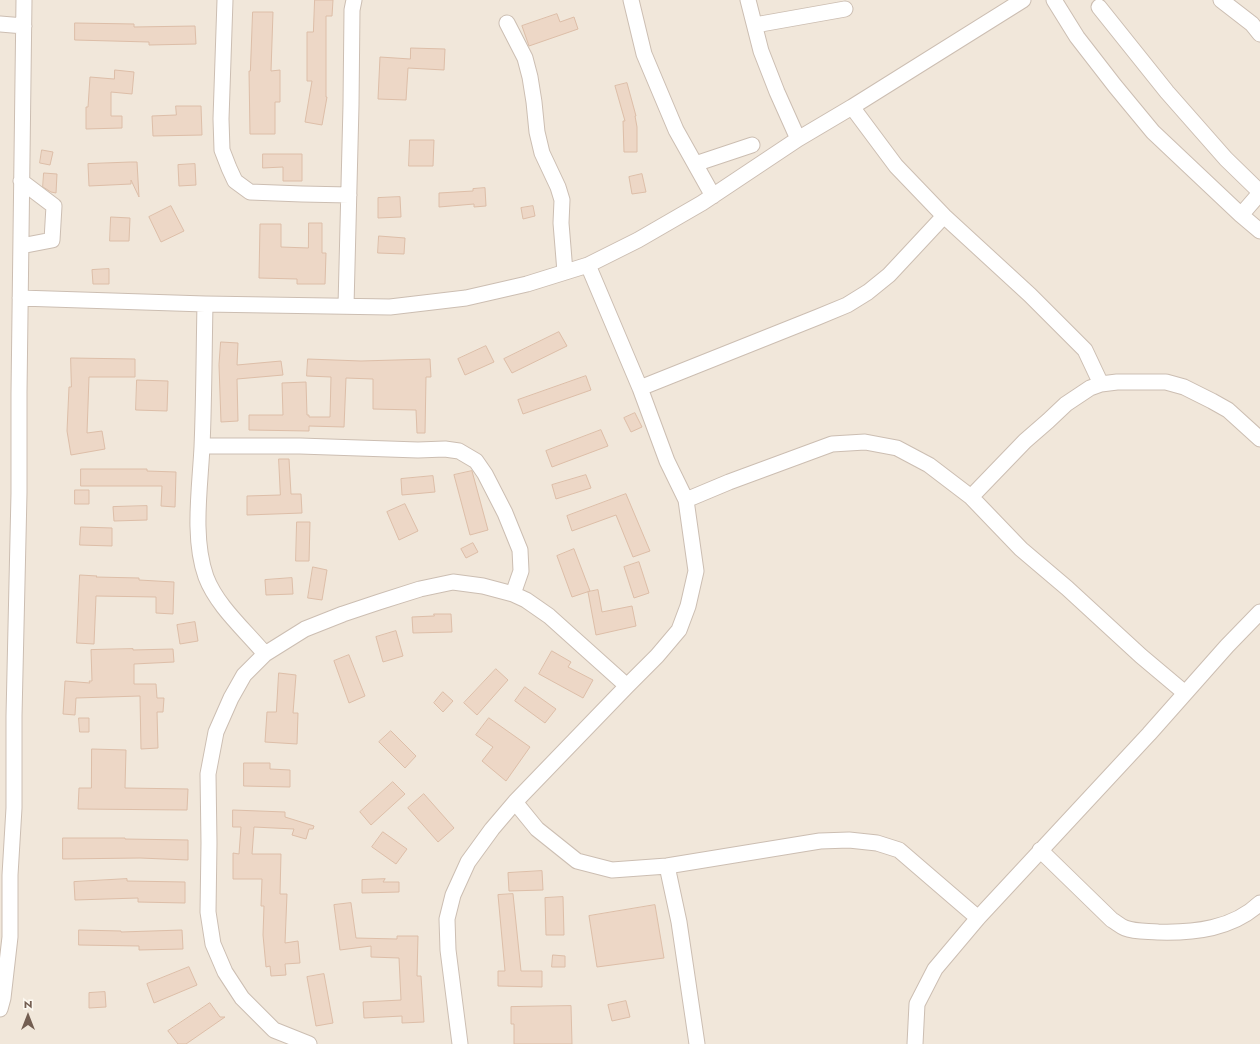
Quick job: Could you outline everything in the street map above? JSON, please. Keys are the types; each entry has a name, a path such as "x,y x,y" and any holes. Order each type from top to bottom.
{"street":[{"path":"0,1009 3,998 10,937 10,875 14,808 24,0"},
{"path":"225,0 221,119 222,150 235,181 250,192 349,195"},
{"path":"346,306 352,105 352,10 354,0"},
{"path":"631,0 644,54 676,130 712,196"},
{"path":"748,0 761,51 798,139"},
{"path":"20,298 205,304 390,307 466,298 527,284 588,265 638,240 712,196 798,139 852,108 1023,0"},
{"path":"1054,0 1077,36 1115,86 1153,132 1260,231"},
{"path":"1221,0 1252,24 1260,34"},
{"path":"1099,7 1177,103 1226,159 1260,193 1241,215"},
{"path":"755,25 845,10"},
{"path":"507,23 525,58 530,77 537,132 542,153 558,186 562,200 561,223 565,272"},
{"path":"0,24 24,26"},
{"path":"852,108 896,166 944,216 1030,295 1085,350 1101,384"},
{"path":"695,164 752,145"},
{"path":"21,246 52,240 54,206 22,181"},
{"path":"640,388 847,305 868,292 889,275 944,216"},
{"path":"460,1044 448,950 446,919 453,895 468,862 492,829 515,802 657,656 679,630 688,606 696,571 686,500 668,461 640,388 588,265"},
{"path":"205,304 202,446 198,506 199,554 207,578 221,604 265,654"},
{"path":"971,497 1025,441 1066,404 1090,388 1101,384 1117,382 1166,382 1184,387 1228,410 1260,438"},
{"path":"686,500 729,482 832,444 865,442 897,448 929,466 971,497 1021,549 1067,588 1141,656 1185,693"},
{"path":"202,446 300,446 418,450 445,449 459,451 476,461 485,474 505,513 520,550 521,571 513,594"},
{"path":"309,1044 274,1030 242,998 224,972 214,944 208,912 208,774 216,732 231,698 244,675 265,654 305,629 343,614 420,589 453,582 483,586 513,594 526,600 549,616 627,686"},
{"path":"915,1044 917,1004 935,969 978,918 1143,740 1227,646 1260,612"},
{"path":"515,802 537,829 577,861 612,870 667,866 820,841 849,840 877,843 899,850 978,918"},
{"path":"1040,850 1112,920 1131,930 1176,932 1201,930 1225,924 1244,915 1260,903"},
{"path":"667,866 678,922 697,1044"}],"shaded area":[{"path":"0,0 1260,0 1260,1044 0,1044"}],"building":[{"path":"315,0 333,0 332,16 326,16 327,97 322,125 305,122 312,81 307,81 307,32 313,32"},
{"path":"253,12 273,12 271,71 280,70 280,102 275,102 275,134 250,134 249,71"},
{"path":"557,14 560,22 574,17 578,29 529,46 522,26"},
{"path":"75,23 134,24 134,27 195,26 196,44 149,45 149,42 75,40"},
{"path":"411,48 445,49 444,70 408,68 406,100 378,99 380,57 410,59"},
{"path":"115,70 134,72 132,94 111,92 111,116 122,116 122,128 86,129 86,107 88,107 90,77 114,79"},
{"path":"627,83 636,116 637,152 624,152 623,121 625,121 615,86"},
{"path":"176,106 201,106 202,135 153,136 152,116 176,115"},
{"path":"410,140 434,140 433,166 409,166"},
{"path":"42,150 53,152 50,165 40,163"},
{"path":"263,154 302,154 302,181 283,181 283,167 263,168"},
{"path":"137,162 139,197 131,180 131,184 89,186 88,164"},
{"path":"195,164 196,185 179,186 178,165"},
{"path":"44,173 57,174 56,193 43,187"},
{"path":"642,174 646,192 632,194 629,177"},
{"path":"485,188 486,206 474,207 474,204 439,207 439,193 473,191 473,189"},
{"path":"400,197 401,217 378,218 378,198"},
{"path":"171,206 184,231 161,242 149,217"},
{"path":"533,206 535,216 523,219 521,208"},
{"path":"111,217 130,218 129,241 110,241"},
{"path":"309,223 322,223 322,253 326,253 325,284 297,284 297,279 259,278 260,224 281,224 281,247 308,248"},
{"path":"379,236 405,238 404,254 378,253"},
{"path":"109,269 109,284 93,284 92,270"},
{"path":"559,332 567,346 512,373 504,359"},
{"path":"221,342 238,343 237,365 281,361 283,375 237,379 238,421 221,422 219,365"},
{"path":"486,346 494,362 465,375 458,359"},
{"path":"71,358 135,359 135,377 89,377 87,433 102,431 105,449 71,455 67,431 69,387 71,387"},
{"path":"308,359 361,361 430,359 431,377 426,377 425,433 417,433 416,410 373,409 373,379 346,378 344,427 309,426 309,431 249,430 249,415 283,415 282,383 306,382 307,415 309,415 309,417 330,417 331,377 307,376"},
{"path":"586,376 591,390 523,414 518,400"},
{"path":"137,380 168,381 167,411 136,410"},
{"path":"635,413 642,427 631,432 624,418"},
{"path":"601,430 608,446 552,467 546,451"},
{"path":"279,459 289,459 291,494 301,494 302,513 247,515 247,496 280,495"},
{"path":"81,469 147,469 147,471 176,472 175,507 161,506 162,486 81,486"},
{"path":"472,471 488,530 470,535 454,475"},
{"path":"586,475 591,488 556,499 552,485"},
{"path":"433,476 435,492 402,495 401,479"},
{"path":"75,490 89,490 89,504 75,504"},
{"path":"626,494 650,551 633,557 616,515 572,531 567,516"},
{"path":"405,504 418,531 399,540 387,512"},
{"path":"147,506 147,520 114,521 113,507"},
{"path":"297,522 310,522 309,561 296,561"},
{"path":"81,527 112,528 112,546 80,545"},
{"path":"473,543 478,552 466,558 461,549"},
{"path":"574,549 590,591 572,597 557,556"},
{"path":"639,562 649,593 634,598 624,567"},
{"path":"313,567 327,570 322,600 308,598"},
{"path":"80,575 139,578 139,580 174,582 173,614 156,613 156,597 96,596 94,644 77,643"},
{"path":"292,578 293,594 266,595 265,580"},
{"path":"598,590 602,612 632,606 636,626 596,635 588,592"},
{"path":"434,614 451,614 452,632 413,633 412,617 434,616"},
{"path":"195,622 198,641 180,644 177,625"},
{"path":"396,631 403,656 383,662 376,637"},
{"path":"173,649 174,662 134,664 134,684 156,684 157,698 164,698 163,712 157,712 158,748 141,749 140,696 76,698 75,715 63,714 65,681 90,683 89,681 92,681 91,650"},
{"path":"552,651 571,662 568,667 593,680 583,698 539,674"},
{"path":"349,655 365,696 349,703 334,661"},
{"path":"496,669 508,680 477,715 464,703"},
{"path":"279,673 296,675 293,713 298,713 297,744 265,742 267,712 276,712"},
{"path":"525,687 556,709 545,723 515,701"},
{"path":"443,692 453,701 443,712 434,703"},
{"path":"79,718 89,718 89,732 80,732"},
{"path":"489,718 530,747 506,781 482,761 493,747 476,735"},
{"path":"391,731 416,756 405,768 379,742"},
{"path":"92,749 126,750 125,788 188,789 187,810 78,809 79,788 91,788"},
{"path":"244,763 270,763 270,769 290,770 290,787 244,786"},
{"path":"393,782 405,794 371,825 360,812"},
{"path":"424,794 454,828 438,842 408,808"},
{"path":"233,810 285,812 285,817 314,826 313,829 309,829 306,839 292,835 294,829 254,827 252,854 281,854 280,894 287,894 285,943 298,941 300,963 285,964 286,975 271,976 270,966 266,967 263,935 264,906 261,906 262,879 233,879 233,853 239,854 241,827 233,827"},
{"path":"383,832 407,849 396,864 372,847"},
{"path":"63,838 188,840 188,860 140,858 63,859"},
{"path":"542,871 543,890 509,891 508,873"},
{"path":"127,879 127,881 185,882 185,903 138,902 138,898 75,900 74,882"},
{"path":"385,879 383,882 399,882 399,892 362,893 362,880"},
{"path":"513,894 521,971 542,971 542,987 498,986 498,971 505,971 498,895"},
{"path":"563,897 564,935 546,935 545,898"},
{"path":"351,903 356,938 397,939 397,936 418,936 417,976 421,976 424,1022 402,1023 402,1016 364,1018 363,1002 401,1000 399,958 371,957 371,946 340,950 334,905"},
{"path":"655,905 664,958 597,967 589,916"},
{"path":"79,930 121,932 182,930 183,949 139,950 139,946 79,945"},
{"path":"553,955 565,956 565,967 552,967"},
{"path":"189,967 197,985 154,1003 147,984"},
{"path":"324,974 333,1023 316,1026 307,977"},
{"path":"105,992 106,1007 89,1008 89,993"},
{"path":"626,1001 630,1017 612,1021 608,1005"},
{"path":"210,1003 220,1017 225,1017 186,1044 178,1044 168,1031"},
{"path":"571,1006 572,1044 514,1044 514,1024 511,1024 511,1007"}]}
